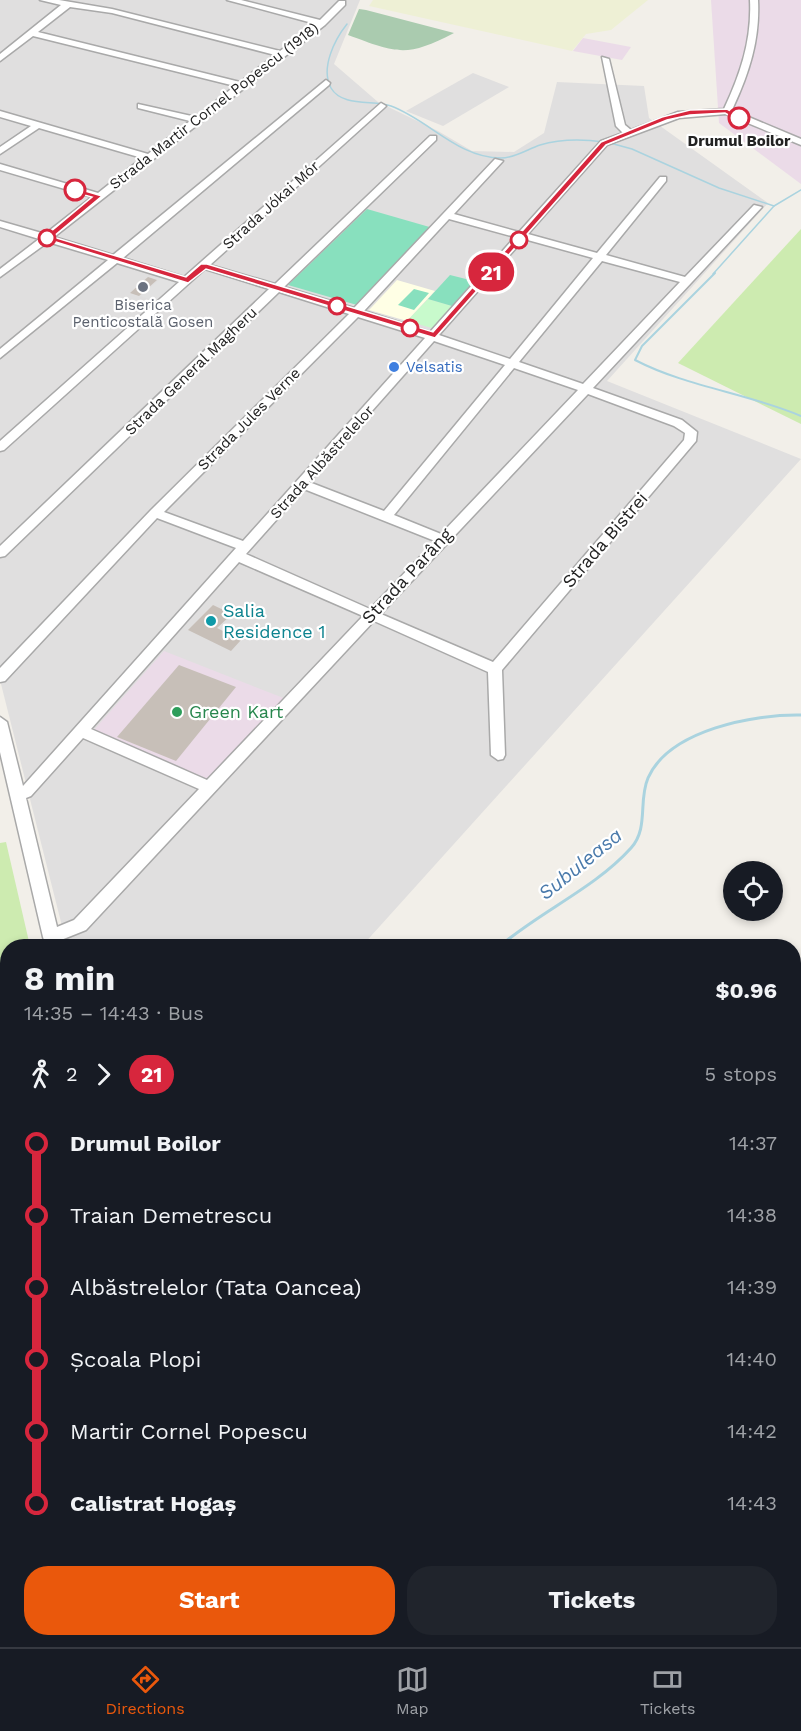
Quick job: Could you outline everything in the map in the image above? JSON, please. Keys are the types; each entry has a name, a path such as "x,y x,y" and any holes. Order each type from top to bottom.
{"street":[{"path":"44,0 112,11 281,54"},
{"path":"231,0 322,23"},
{"path":"258,7 270,0"},
{"path":"754,0 756,20 753,44 727,111 801,142"},
{"name":"Strada Martir Cornel Popescu (1918)","path":"0,274 322,23 342,3"},
{"path":"0,58 68,4"},
{"path":"32,33 240,86"},
{"path":"605,59 621,126 629,133"},
{"path":"0,355 326,83"},
{"path":"141,106 196,120"},
{"name":"Strada Jókai Mór","path":"0,447 381,106"},
{"name":"Strada Albăstrelelor","path":"18,795 26,792 242,552 604,143 678,115 727,111"},
{"path":"0,114 148,157"},
{"path":"0,151 38,125"},
{"name":"Strada General Magheru","path":"0,553 432,138"},
{"name":"Strada Jules Verne","path":"0,677 155,513 357,312 498,161"},
{"path":"0,167 98,196"},
{"path":"387,516 663,179"},
{"name":"Strada Parâng","path":"57,939 80,925 757,207"},
{"path":"446,215 600,255 688,281"},
{"path":"0,224 188,280"},
{"path":"204,266 435,336 586,388"},
{"name":"Strada Bistrei","path":"495,669 691,437 691,432 678,423 586,388"},
{"path":"303,484 442,539"},
{"path":"155,513 495,669 498,755"},
{"path":"0,722 51,939"},
{"path":"81,731 210,788"}],"shaded area":[{"path":"0,0 360,0 334,64 378,102 438,131 472,151 514,152 544,133 557,82 644,86 649,118 768,203 607,381 801,459 368,939 65,939 0,680"},
{"path":"373,0 648,0 611,30 586,34 572,51 369,6"},
{"path":"711,0 801,0 801,184 719,123"},
{"path":"359,9 454,33 412,49 401,50 378,46 348,35"},
{"path":"583,38 631,47 622,60 573,51"},
{"path":"473,73 509,87 443,126 406,111"},
{"path":"161,278 176,283 155,301 140,296"},
{"path":"397,280 435,291 407,321 369,310"},
{"path":"164,651 286,699 210,781 93,731"}],"green space":[{"path":"367,209 433,228 357,305 288,285"},
{"path":"801,229 801,424 678,363"},
{"path":"450,275 474,281 452,306 428,299"},
{"path":"414,289 429,293 414,310 398,305"},
{"path":"428,299 452,306 432,328 407,321"},
{"path":"6,842 28,939 0,939 0,843"}],"building":[{"name":"Biserica Penticostală Gosen","path":"148,277 157,280 139,296 130,293"},
{"name":"Salia Residence 1","path":"213,605 232,614 217,628 241,640 231,651 188,630"},
{"name":"Green Kart","path":"179,665 236,687 176,761 117,737"}],"waterway":[{"path":"347,24 330,54 327,72 331,88 342,98 391,106 405,112 457,145 485,156 511,157 540,145 555,142 580,140 604,142"},
{"path":"610,143 632,149 719,188 774,206"},
{"path":"774,206 801,190"},
{"path":"713,274 774,206"},
{"path":"715,273 642,346 635,360 675,377 760,401 801,416"},
{"name":"Subuleasa","path":"509,939 585,887 631,848 640,832 648,778 659,761 674,748 693,737 737,722 782,715 801,715"}],"bus line":[{"name":"21","path":"75,190 98,196 47,238 188,280 204,266 435,336 604,143 664,118 690,112 727,111 739,118"}],"place":[{"name":"Drumul Boilor","path":"739,118"},
{"name":"Biserica Penticostală Gosen","path":"143,287"},
{"name":"Velsatis","path":"394,367"},
{"name":"Salia Residence 1","path":"211,621"},
{"name":"Green Kart","path":"177,712"}]}
